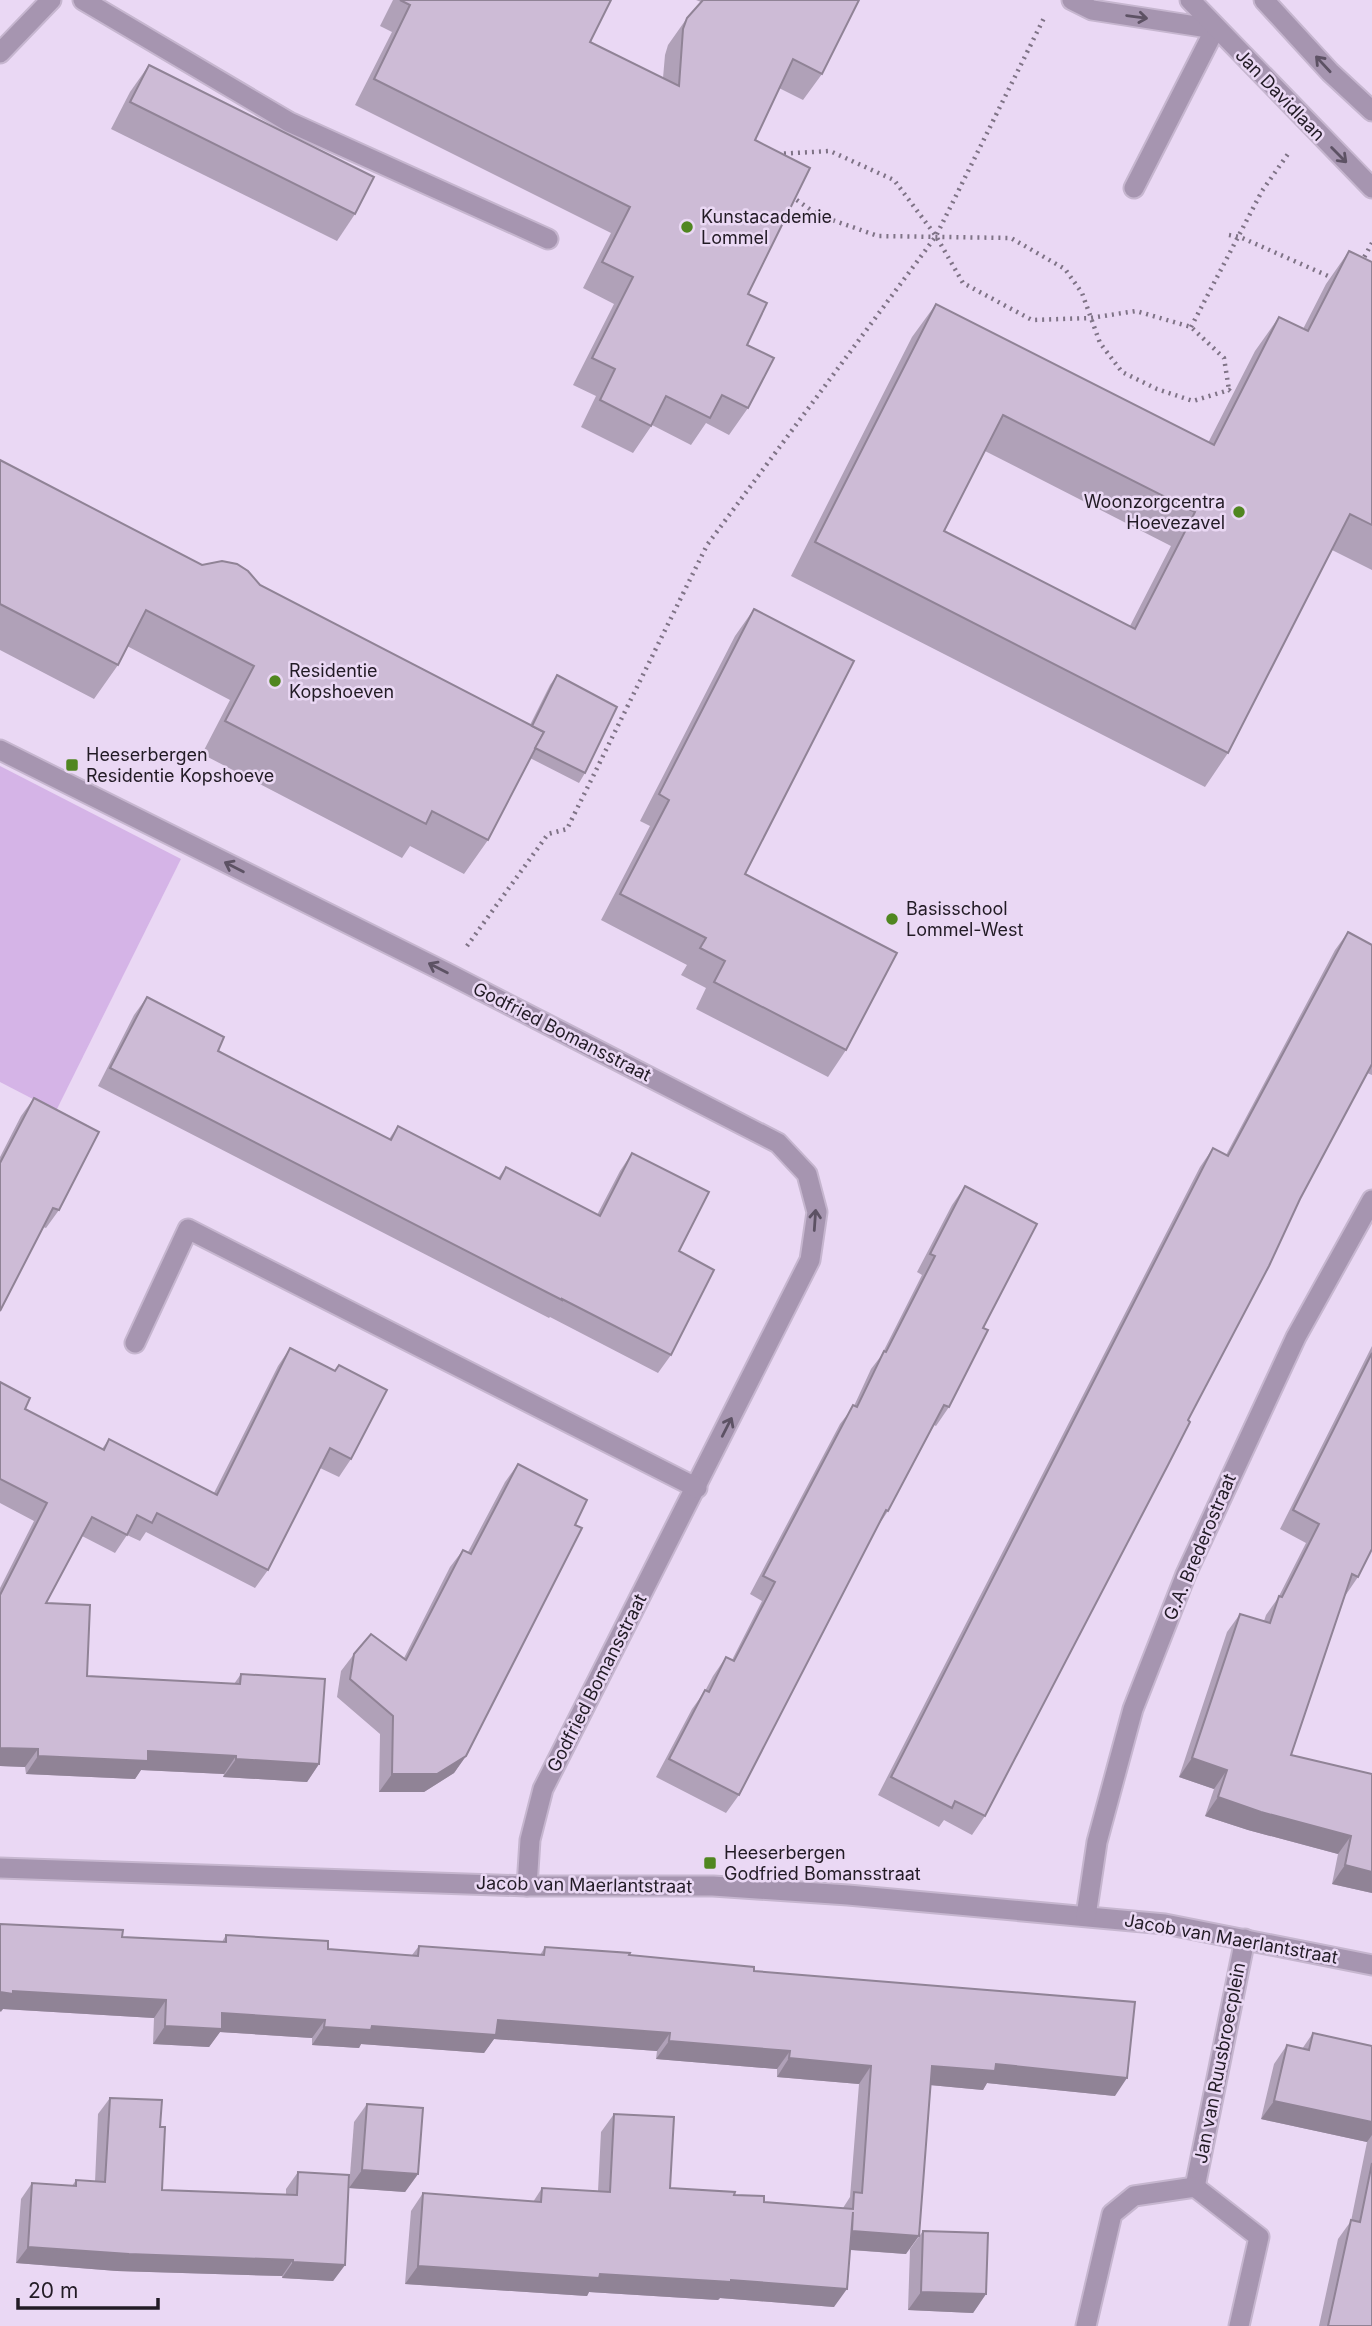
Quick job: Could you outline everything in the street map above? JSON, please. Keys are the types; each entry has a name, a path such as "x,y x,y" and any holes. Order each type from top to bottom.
{"street":[{"path":"0,53 51,0"},
{"path":"83,0 289,122 548,239"},
{"path":"1072,0 1092,10 1215,29 1134,188"},
{"name":"Jan Davidlaan","path":"1190,0 1215,29 1372,188"},
{"path":"1264,0 1330,72 1372,111"},
{"name":"Godfried Bomansstraat","path":"0,750 447,973 778,1143 807,1174 817,1212 810,1260 543,1789 530,1840 527,1886"},
{"name":"G.A. Brederostraat","path":"1086,1916 1097,1842 1133,1709 1181,1586 1296,1337 1372,1200"},
{"path":"135,1343 188,1229 696,1488"},
{"name":"Jacob van Maerlantstraat","path":"0,1868 527,1886 713,1886 848,1895 1165,1924 1372,1965"},
{"name":"Jan van Ruusbroecplein","path":"1195,2187 1245,1939"},
{"name":"Jan van Ruusbroecplein","path":"1086,2326 1112,2214 1133,2196 1195,2187 1259,2237 1239,2326"}],"path":[{"path":"447,973 548,834 567,829 707,545 936,236 1047,12"},
{"path":"1191,327 1262,191 1309,125"},
{"path":"768,154 830,151 894,180 936,236 963,283 1032,320 1090,317 1136,311 1191,327 1224,358 1231,392 1193,401 1157,389 1122,372 1100,343 1090,317 1082,293 1065,269 1011,239 936,236 878,236 818,215 784,191"},
{"path":"1229,234 1336,280"},
{"path":"1360,264 1372,243"}],"shaded area":[{"path":"0,766 181,859 56,1111 0,1082"}],"building":[{"name":"Kunstacademie Lommel","path":"400,0 611,0 590,42 679,86 683,29 687,18 703,0 859,0 822,74 793,59 755,140 810,168 748,294 767,303 747,345 774,358 748,408 722,395 710,418 666,396 651,426 600,400 615,369 592,358 633,277 602,262 630,207 374,79 410,5"},
{"path":"149,65 374,177 355,214 130,102"},
{"name":"Woonzorgcentra Hoevezavel","path":"1349,251 1372,262 1372,525 1350,514 1228,753 815,542 936,304 1214,445 1279,317 1308,331","holes":["1003,415 1195,512 1135,629 944,531"]},
{"name":"Residentie Kopshoeven","path":"0,460 202,565 222,561 237,564 248,571 260,585 544,732 488,840 432,811 426,824 225,721 254,666 146,610 118,665 0,604"},
{"path":"754,609 854,661 745,874 897,953 846,1050 714,982 725,961 700,948 706,938 620,894 669,800 659,794"},
{"path":"557,675 617,707 585,773 535,748 544,732 532,726"},
{"path":"1348,932 1372,945 1372,1064 1300,1199 1269,1266 1188,1420 1190,1422 985,1816 955,1801 952,1808 891,1777 1213,1148 1228,1156"},
{"path":"147,997 224,1037 218,1051 391,1140 398,1126 500,1179 506,1167 600,1216 632,1153 709,1192 679,1251 714,1270 671,1355 110,1068"},
{"path":"34,1098 99,1132 59,1210 53,1208 0,1311 0,1163"},
{"path":"965,1186 1037,1224 983,1328 988,1330 949,1407 944,1405 888,1511 886,1510 739,1795 669,1759 705,1690 709,1692 726,1657 734,1661 775,1582 763,1576 853,1405 857,1407 884,1351 886,1352 935,1256 930,1254"},
{"path":"290,1348 335,1371 339,1365 387,1390 351,1459 330,1448 268,1570 157,1513 152,1523 137,1515 127,1535 92,1517 46,1603 90,1605 87,1676 240,1684 241,1674 325,1679 319,1764 148,1751 148,1761 38,1756 38,1749 0,1748 0,1595 47,1503 0,1479 0,1382 30,1398 25,1409 104,1450 109,1439 217,1495"},
{"path":"1372,1353 1372,1549 1358,1577 1352,1574 1291,1755 1372,1774 1372,1872 1345,1865 1351,1836 1261,1812 1218,1797 1227,1770 1192,1758 1240,1614 1270,1623 1279,1596 1282,1597 1319,1524 1293,1510"},
{"path":"518,1464 587,1500 575,1525 582,1528 466,1756 437,1774 392,1774 393,1716 350,1679 354,1654 371,1634 406,1660 463,1550 471,1554"},
{"path":"0,1924 123,1930 122,1937 226,1942 226,1935 328,1941 328,1949 418,1956 419,1946 544,1955 545,1947 630,1953 629,1955 754,1967 754,1971 1135,2002 1127,2078 996,2064 995,2071 932,2066 919,2236 852,2231 853,2212 847,2289 731,2280 600,2274 599,2278 418,2266 423,2193 541,2202 542,2188 610,2192 614,2114 674,2117 670,2188 735,2192 734,2195 764,2196 764,2202 853,2209 854,2192 862,2193 871,2066 789,2058 790,2051 669,2041 670,2033 498,2020 496,2035 372,2026 371,2030 324,2027 325,2020 222,2013 222,2029 165,2026 166,2000 0,1992"},
{"path":"1313,2033 1372,2046 1372,2122 1274,2101 1287,2045 1309,2050"},
{"path":"110,2098 162,2100 160,2127 165,2127 162,2190 297,2195 298,2172 349,2175 345,2265 28,2247 32,2183 76,2186 76,2180 105,2182"},
{"path":"367,2104 423,2108 418,2174 362,2170"},
{"path":"1372,2163 1372,2326 1328,2326 1351,2220 1360,2222"},
{"path":"923,2231 988,2233 986,2294 921,2292"}],"place":[{"name":"Kunstacademie Lommel","path":"687,227"},
{"name":"Woonzorgcentra Hoevezavel","path":"1239,512"},
{"name":"Residentie Kopshoeven","path":"275,681"},
{"name":"Heeserbergen Residentie Kopshoeve","path":"72,765"},
{"name":"Basisschool Lommel-West","path":"892,919"},
{"name":"Heeserbergen Godfried Bomansstraat","path":"710,1863"}]}
